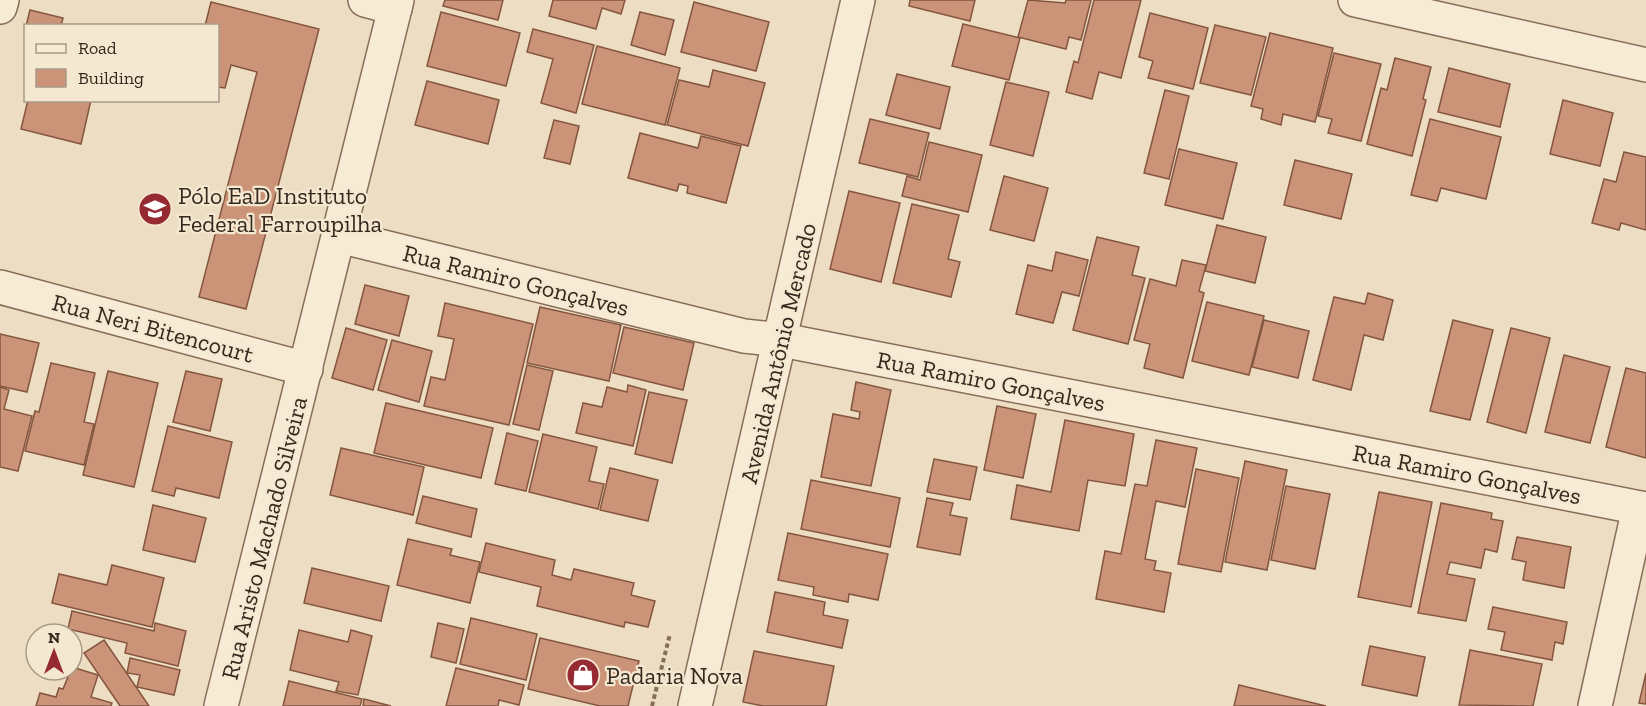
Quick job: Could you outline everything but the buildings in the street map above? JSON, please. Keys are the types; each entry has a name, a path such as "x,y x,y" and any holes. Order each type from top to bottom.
{"street":[{"path":"0,7 2,0"},
{"name":"Avenida Antônio Mercado","path":"695,706 782,340 858,0"},
{"path":"1355,0 1646,65"},
{"name":"Rua Aristo Machado Silveira","path":"221,706 339,236 386,3"},
{"name":"Rua Ramiro Gonçalves","path":"339,236 744,336 782,340 1643,509"},
{"name":"Rua Neri Bitencourt","path":"0,287 306,369"},
{"path":"1595,706 1643,509"}],"place":[{"name":"Pólo EaD Instituto Federal Farroupilha","path":"155,209"},
{"name":"Padaria Nova","path":"583,675"}]}
